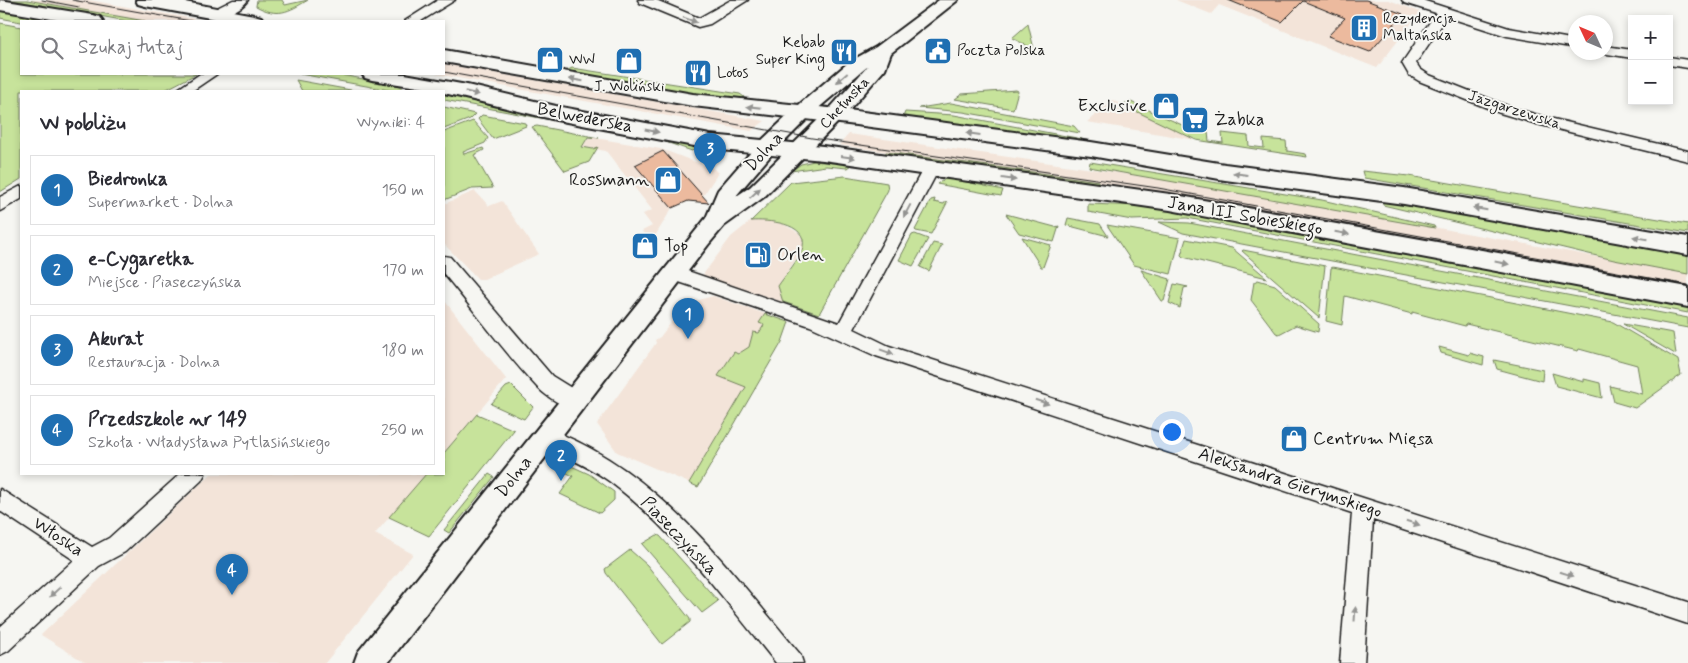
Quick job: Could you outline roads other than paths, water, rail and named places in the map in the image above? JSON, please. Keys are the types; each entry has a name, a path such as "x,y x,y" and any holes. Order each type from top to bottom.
{"main road":[{"path":"145,0 249,20"},
{"path":"0,4 88,20"},
{"name":"Belwederska","path":"445,56 672,96 834,115"},
{"name":"Belwederska","path":"378,75 467,91 556,113 710,142 799,151"},
{"path":"834,115 1081,148 1225,172 1410,197 1688,246"},
{"name":"Jana III Sobieskiego","path":"799,151 1199,207 1688,298"}],"street":[{"path":"214,13 230,8 241,0"},
{"path":"414,20 448,0"},
{"path":"645,0 698,23 705,22 741,0"},
{"name":"Chełmska","path":"803,112 856,66 882,52 950,0"},
{"path":"1409,0 1508,32 1568,43"},
{"name":"Jazgarzewska","path":"1444,12 1409,63 1414,72 1424,78 1505,110 1542,121 1688,156"},
{"path":"1613,51 1628,53"},
{"name":"Chełmska","path":"799,151 880,65 882,52"},
{"path":"1673,62 1688,64"},
{"path":"184,90 208,75"},
{"name":"Dolna","path":"716,221 725,195 765,148 803,112"},
{"name":"Dolna","path":"369,663 673,273 716,221 748,199 799,151"},
{"path":"673,273 817,321 843,332 931,168"},
{"path":"0,205 20,193"},
{"path":"445,263 545,382 558,392 574,400"},
{"name":"Aleksandra Gierymskiego","path":"843,332 883,351 1688,613"},
{"name":"Piaseczyńska","path":"545,437 606,468 634,490 705,561 791,663"},
{"path":"0,643 91,559 117,545 193,475"},
{"name":"Włoska","path":"0,499 91,559"},
{"path":"1352,663 1363,507"}],"tram line":[{"path":"42,0 79,7"},
{"path":"72,0 185,20"},
{"path":"445,72 812,138 1158,188 1688,285"}],"place":[{"name":"Rezydencja Maltańska","path":"1364,28"},
{"name":"Poczta Polska","path":"938,51"},
{"name":"Kebab Super King","path":"844,52"},
{"name":"WW","path":"550,60"},
{"name":"J. Woliński","path":"629,61"},
{"name":"Lotos","path":"698,73"},
{"name":"Exclusive","path":"1166,106"},
{"name":"Żabka","path":"1195,120"},
{"name":"Akurat","path":"710,174"},
{"name":"Rossmann","path":"668,180"},
{"name":"Top","path":"645,246"},
{"name":"Orlen","path":"758,255"},
{"name":"Biedronka","path":"688,339"},
{"name":"Centrum Mięsa","path":"1294,439"},
{"name":"e-Cygaretka","path":"561,481"},
{"name":"Przedszkole nr 149","path":"232,595"}]}
